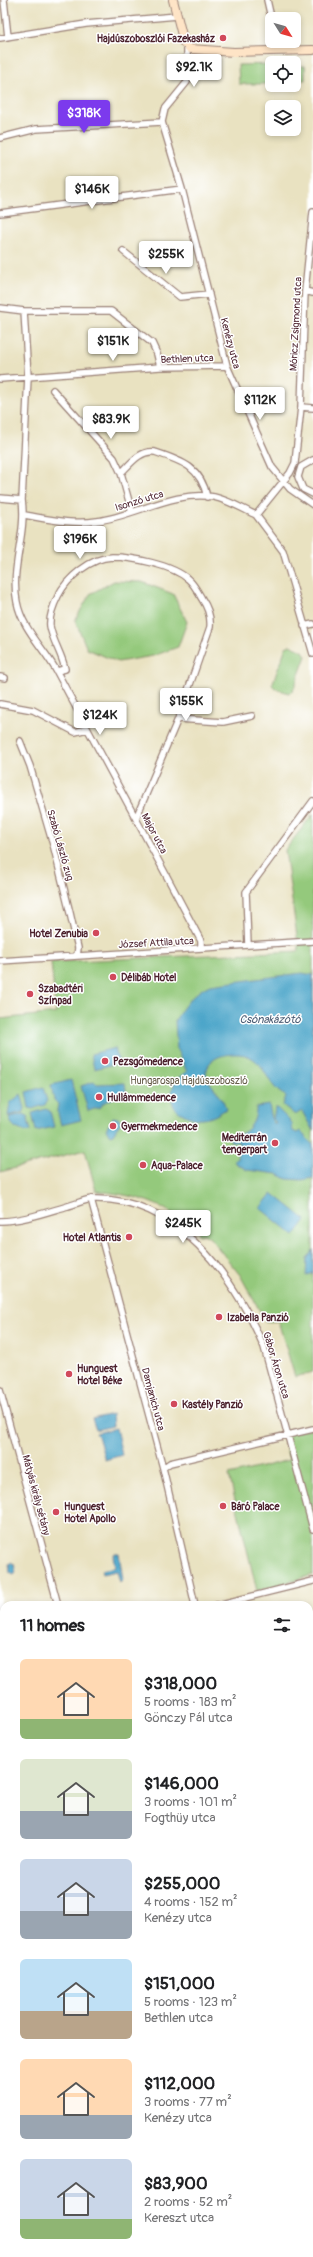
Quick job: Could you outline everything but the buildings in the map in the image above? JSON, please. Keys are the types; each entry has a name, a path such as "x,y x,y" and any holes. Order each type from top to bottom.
{"main road":[{"path":"173,0 187,47 196,51 313,50"}],"street":[{"path":"4,0 8,37"},
{"path":"267,0 270,12"},
{"path":"0,38 86,24 177,16"},
{"path":"2,138 36,129 162,122 164,109 187,82 187,47"},
{"name":"Kenézy utca","path":"162,122 182,188 227,366 268,458 283,482 298,496 313,505"},
{"path":"0,213 182,188"},
{"name":"Móricz Zsigmond utca","path":"256,515 283,482 295,463 302,407 305,291 313,212"},
{"path":"123,251 180,297 209,294"},
{"path":"305,291 313,293"},
{"path":"0,308 24,311 111,311 152,343 157,354 160,367"},
{"path":"24,311 28,377"},
{"name":"Bethlen utca","path":"0,379 160,367 227,366"},
{"name":"Major utca","path":"28,377 22,500 24,515 16,581 17,602 23,620 57,671 136,818 201,941 201,948"},
{"path":"53,390 108,450 121,473 132,512"},
{"path":"302,407 313,408"},
{"path":"121,473 140,455 150,451 155,452 195,470 202,478 207,497"},
{"path":"313,460 301,467 298,474 300,484 305,490 313,494"},
{"path":"295,463 301,467"},
{"name":"Isonzó utca","path":"24,515 57,521 88,522 176,500 207,497 219,499 256,515"},
{"path":"0,498 22,500"},
{"path":"256,515 283,551 313,654"},
{"path":"57,671 65,669 50,626 51,616 59,593 69,578 100,560 111,557 151,562 188,579 203,601 211,619 210,627 178,719 136,818"},
{"path":"304,626 313,624"},
{"path":"0,704 34,710 75,732 87,729"},
{"path":"178,719 223,722 252,716"},
{"name":"Szabó László zug","path":"20,741 30,766 54,848 73,927 77,956"},
{"path":"248,945 246,892 313,801"},
{"name":"József Attila utca","path":"0,961 313,941"},
{"path":"0,1221 23,1217 91,1199"},
{"name":"Gábor Áron utca","path":"91,1199 131,1204 157,1214 177,1227 206,1252 231,1283 252,1319 264,1347 313,1529"},
{"name":"Damjanich utca","path":"91,1199 163,1468 194,1601"},
{"name":"Mátyás király sétány","path":"0,1390 57,1601"},
{"path":"163,1468 170,1463 313,1429"},
{"path":"233,1601 313,1581"}],"green space":[{"path":"265,64 265,84 239,84 238,65"},
{"path":"301,66 305,66 305,80 301,80"},
{"path":"114,581 142,582 173,594 187,622 178,647 153,656 118,662 87,649 75,620 90,594"},
{"path":"290,645 303,651 306,656 293,691 288,693 275,688 272,685 286,647"},
{"name":"Hungarospa Hajdúszoboszló","path":"313,814 313,1372 295,1377 278,1321 266,1322 240,1275 210,1238 204,1234 199,1235 198,1230 185,1221 150,1202 126,1195 96,1191 85,1150 0,1172 0,1019 56,1013 51,962 299,951 285,850"},
{"path":"313,1428 313,1519 310,1520 313,1534 313,1575 257,1591 229,1475 289,1460 283,1435"}],"water":[{"name":"Csónakázótó","path":"302,973 313,975 313,1131 302,1111 295,1115 283,1105 286,1096 278,1091 272,1084 257,1062 249,1056 239,1054 219,1057 211,1062 206,1069 208,1079 221,1097 226,1109 212,1117 200,1119 188,1116 175,1109 172,1098 173,1088 178,1079 187,1072 177,1050 175,1021 181,1010 194,995 210,985"},
{"name":"Pezsgőmedence","path":"115,1048 119,1063 94,1069 91,1054"},
{"path":"71,1080 81,1120 61,1125 57,1110 58,1104 54,1100 51,1085"},
{"name":"Hullámmedence","path":"93,1082 97,1084 125,1083 126,1092 103,1103 101,1107 88,1111 81,1086"},
{"path":"43,1087 47,1101 45,1105 32,1109 29,1108 26,1092"},
{"path":"21,1094 25,1108 24,1112 8,1116 10,1103"},
{"name":"Mediterrán tengerpart","path":"269,1105 273,1123 276,1123 273,1119 275,1108 277,1108 293,1124 291,1126 293,1131 297,1133 300,1131 313,1145 313,1178 302,1180 287,1179 277,1174 247,1170 235,1163 234,1159 237,1159 239,1142 230,1141 231,1135 242,1133 250,1127 255,1118 256,1107"},
{"path":"46,1109 50,1111 54,1127 36,1131 32,1113"},
{"path":"24,1114 27,1116 31,1131 20,1130 14,1127 10,1121 9,1117"},
{"name":"Gyermekmedence","path":"113,1117 118,1118 121,1122 113,1134 110,1135 106,1130"},
{"path":"272,1193 306,1220 294,1236 260,1208"},
{"path":"313,1250 313,1273 306,1276 307,1259"},
{"path":"112,1414 113,1426 96,1430 92,1419"},
{"path":"116,1428 122,1455 105,1460 96,1433"},
{"path":"115,1553 119,1553 123,1580 120,1583 117,1571 102,1574 101,1570 115,1567 113,1556"},
{"path":"11,1562 14,1564 16,1573 14,1575 10,1573 9,1564"}],"place":[{"name":"Hajdúszoboszlói Fazekasház","path":"223,38"},
{"name":"Hotel Zenubia","path":"96,933"},
{"name":"Délibáb Hotel","path":"113,977"},
{"name":"Szabadtéri Színpad","path":"30,994"},
{"name":"Pezsgőmedence","path":"105,1061"},
{"name":"Hullámmedence","path":"99,1097"},
{"name":"Gyermekmedence","path":"113,1126"},
{"name":"Mediterrán tengerpart","path":"275,1143"},
{"name":"Aqua-Palace","path":"143,1165"},
{"name":"Hotel Atlantis","path":"129,1237"},
{"name":"Izabella Panzió","path":"219,1317"},
{"name":"Hunguest Hotel Béke","path":"69,1374"},
{"name":"Kastély Panzió","path":"174,1404"},
{"name":"Báró Palace","path":"223,1506"},
{"name":"Hunguest Hotel Apollo","path":"56,1512"}]}
